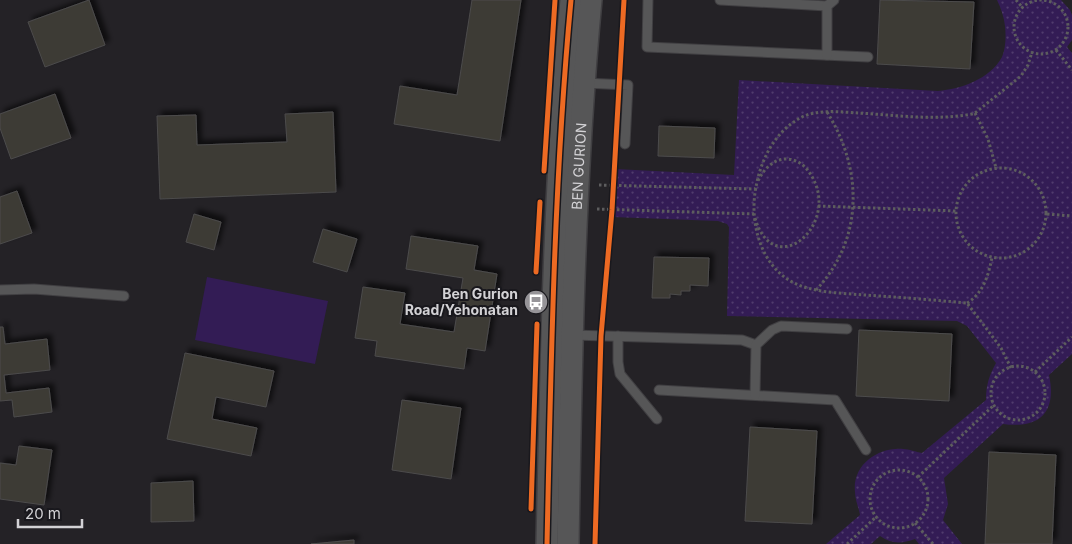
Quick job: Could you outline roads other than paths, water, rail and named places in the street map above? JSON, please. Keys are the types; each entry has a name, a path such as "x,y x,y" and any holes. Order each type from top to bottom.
{"street":[{"name":"BEN GURION","path":"547,544 556,217 563,92 571,0"},
{"name":"BEN GURION","path":"568,544 572,335 578,184 591,0"}],"lane":[{"path":"648,0 646,47 868,57"},
{"path":"720,0 831,3 827,55"},
{"path":"584,83 628,85 625,144"},
{"path":"0,290 34,289 124,296"},
{"path":"754,395 756,345 772,330 781,326 847,329"},
{"path":"572,335 742,340 756,345"},
{"path":"618,336 620,374 657,419"},
{"path":"660,390 835,400 866,450"}],"place":[{"name":"Ben Gurion Road/Yehonatan","path":"536,302"}]}
